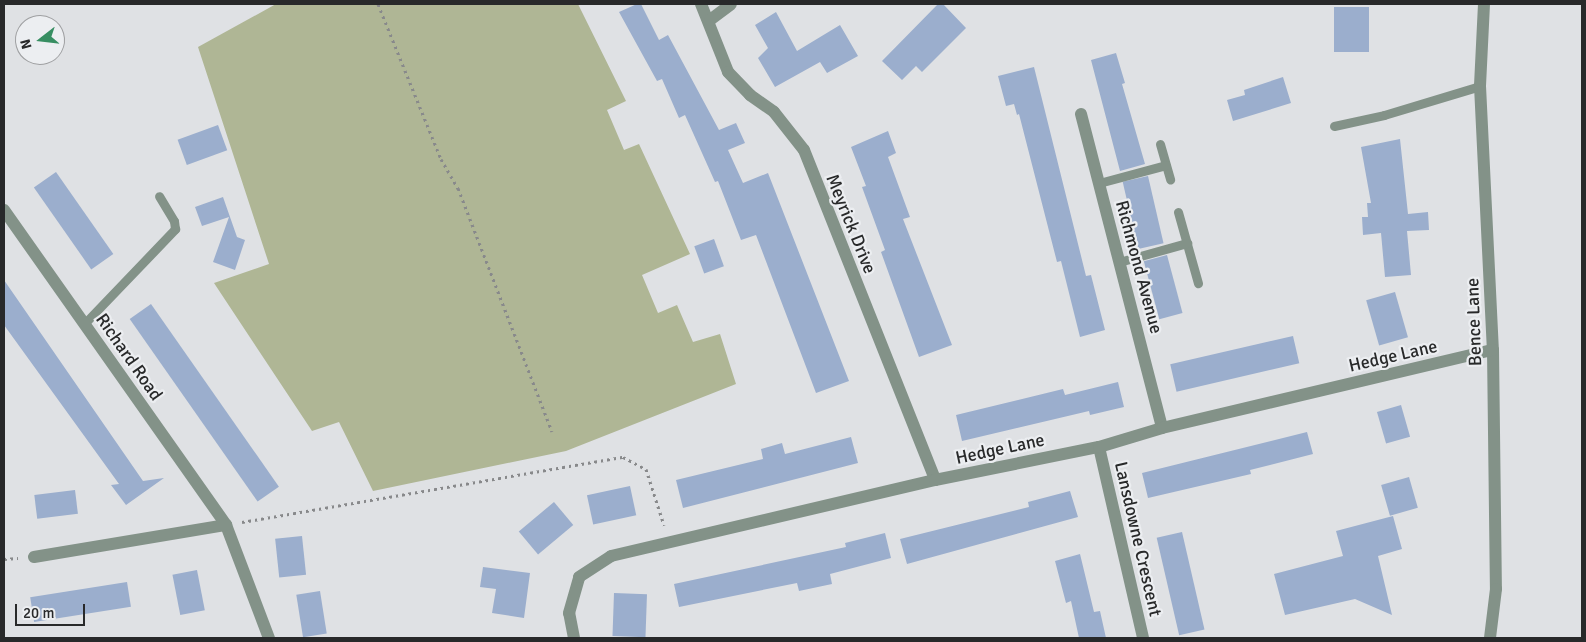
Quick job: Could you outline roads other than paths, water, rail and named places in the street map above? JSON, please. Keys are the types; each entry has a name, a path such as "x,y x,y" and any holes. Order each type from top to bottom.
{"street":[{"name":"Meyrick Drive","path":"700,4 710,20 728,72 750,95 774,112 804,150 934,480"},
{"path":"710,20 731,4"},
{"name":"Bence Lane","path":"1484,4 1480,86 1493,350 1496,589 1490,638"},
{"name":"Richmond Avenue","path":"1081,114 1162,428"},
{"name":"Richard Road","path":"4,210 226,525 269,638"},
{"name":"Hedge Lane","path":"574,638 569,613 579,577 611,556 934,480 1099,447 1162,428 1493,350"},
{"name":"Lansdowne Crescent","path":"1099,447 1143,638"},
{"path":"34,557 226,525"}],"lane":[{"path":"1334,126 1384,116 1480,86"},
{"path":"1160,144 1170,180"},
{"path":"1099,183 1166,165"},
{"path":"84,324 175,229 174,221 159,196"},
{"path":"1178,212 1198,283"},
{"path":"1119,262 1187,244"}]}
